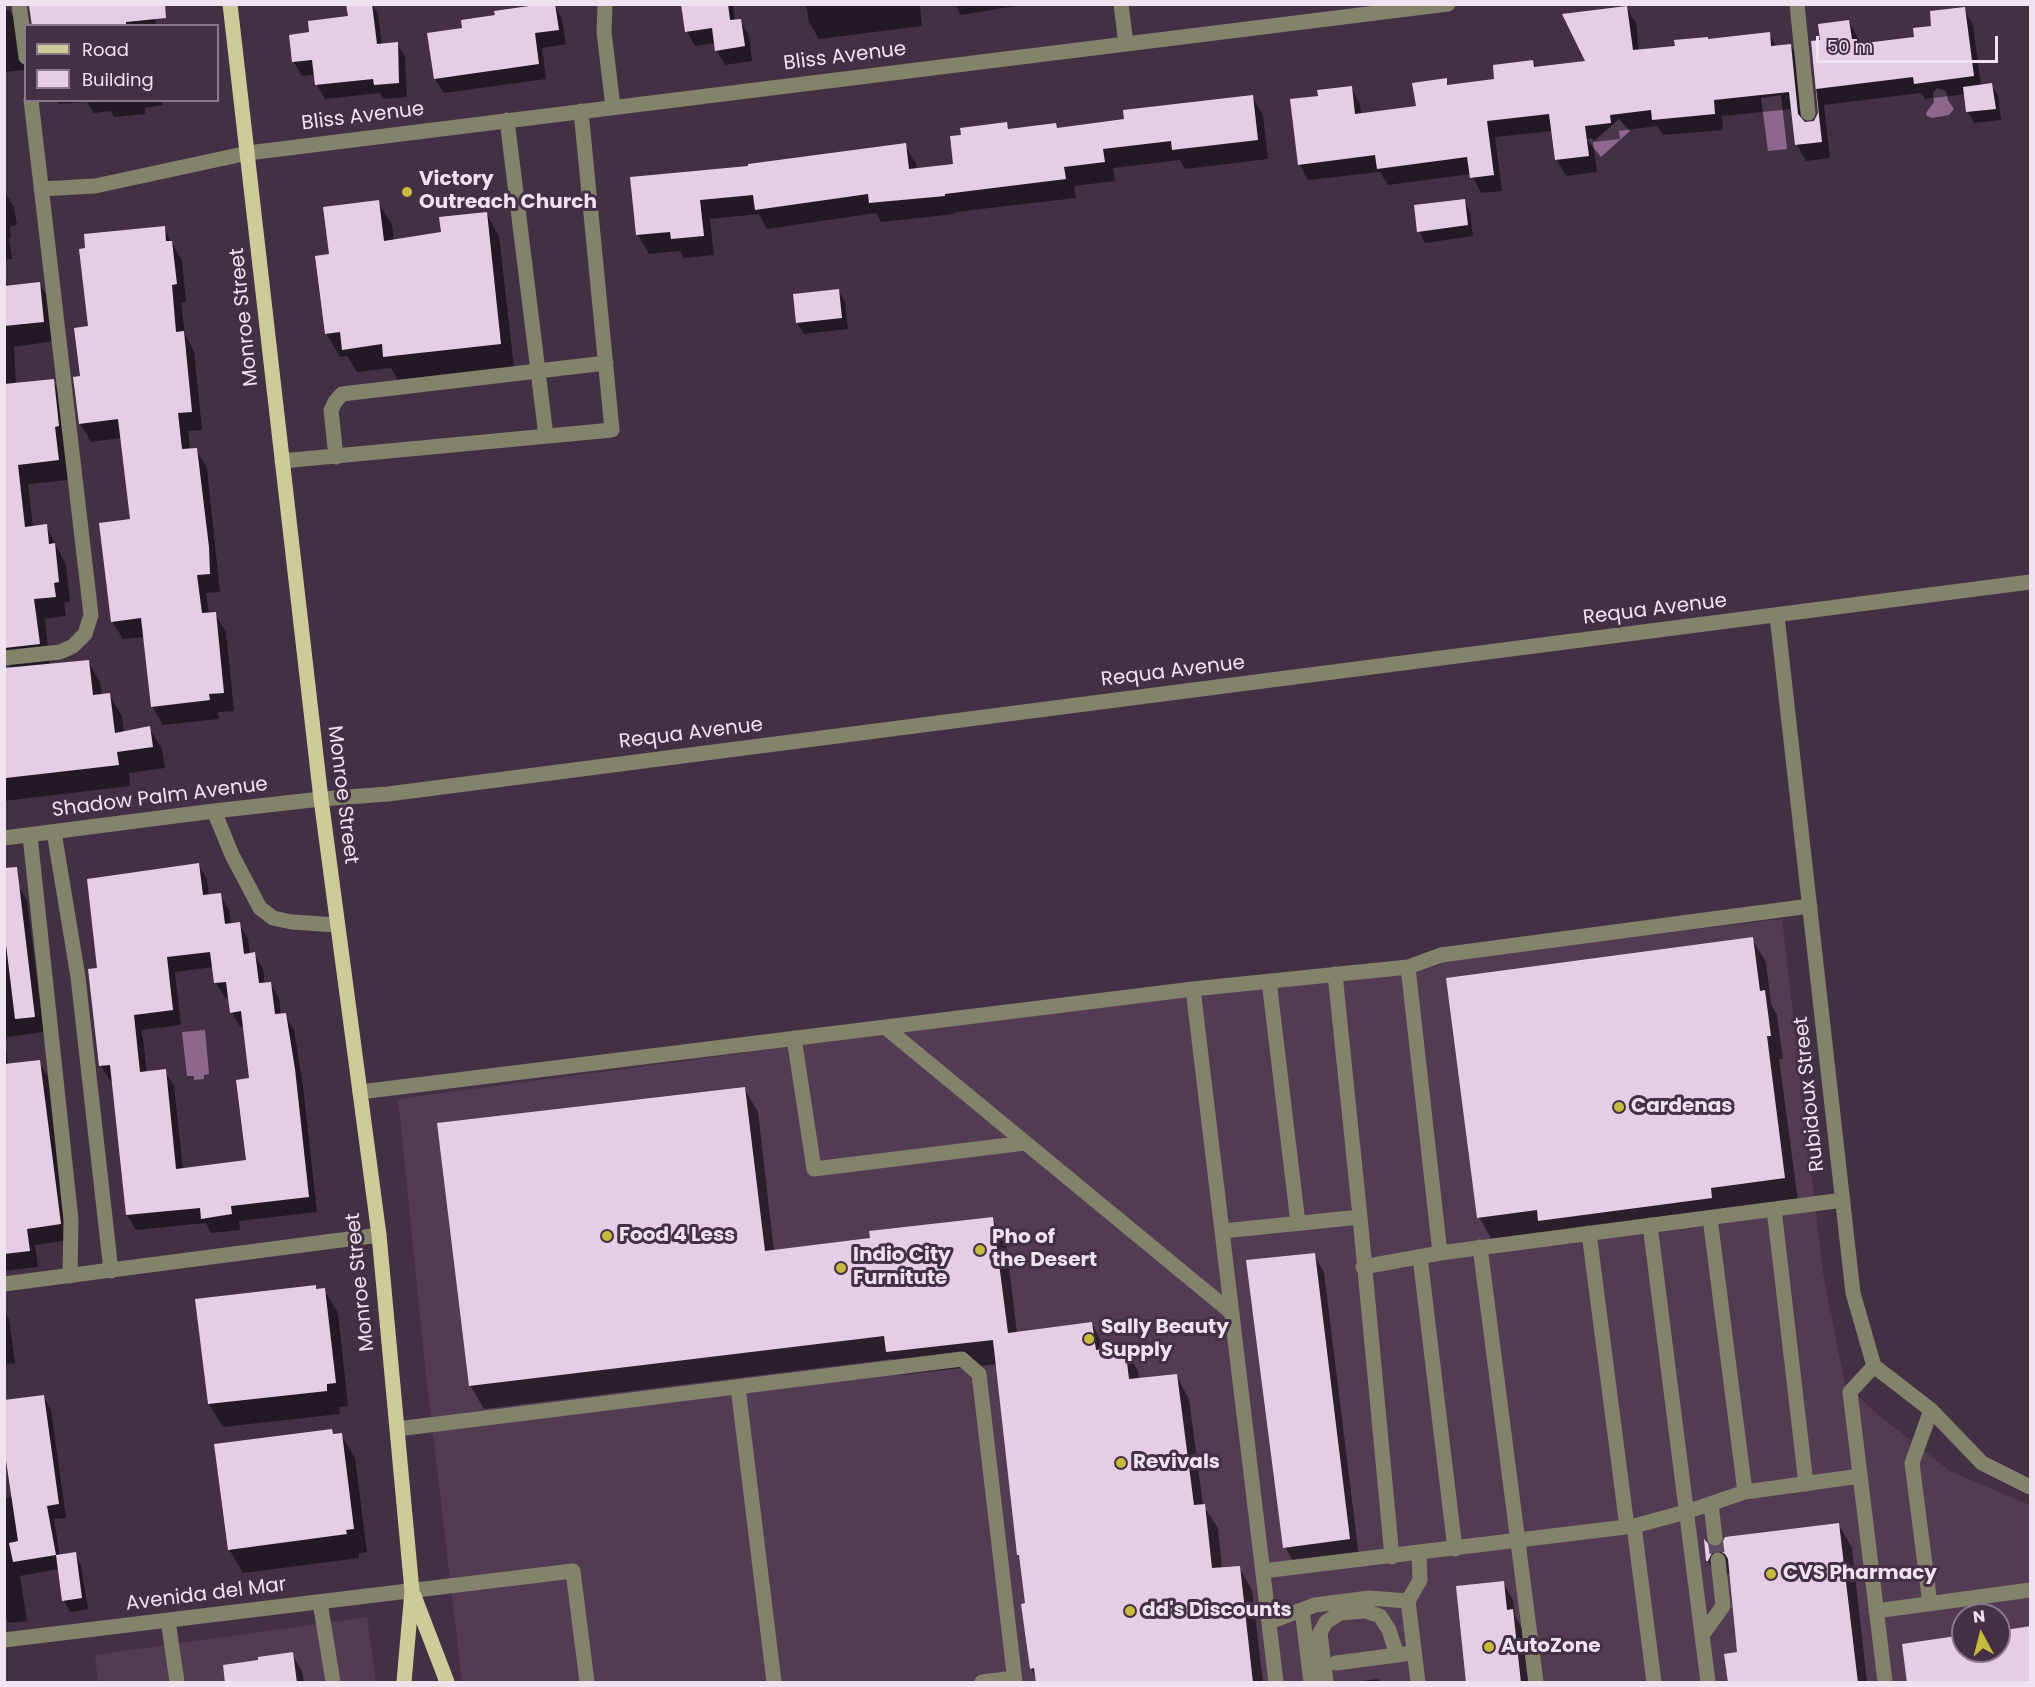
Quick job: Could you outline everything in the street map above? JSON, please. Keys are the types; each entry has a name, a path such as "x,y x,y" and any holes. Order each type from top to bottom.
{"main road":[{"name":"Monroe Street","path":"230,4 321,799 379,1236 412,1591 404,1683"},
{"name":"Monroe Street","path":"412,1591 447,1683"}],"street":[{"path":"19,4 24,42"},
{"path":"605,4 604,32 613,107"},
{"path":"1121,4 1126,44"},
{"name":"Bliss Avenue","path":"41,189 95,186 248,153 1448,4"},
{"path":"1797,4 1808,113"},
{"path":"4,658 60,652 73,646 85,634 91,615 31,102"},
{"path":"282,461 612,430 581,111"},
{"path":"507,120 546,436"},
{"path":"336,457 331,410 342,394 606,363"},
{"name":"Requa Avenue","path":"321,799 412,791 2031,582"},
{"name":"Rubidoux Street","path":"1777,616 1853,1293 1874,1366"},
{"name":"Shadow Palm Avenue","path":"4,838 214,810 321,799"},
{"path":"214,810 232,855 260,908 273,918 292,922 337,925"},
{"path":"54,832 78,977 111,1271"},
{"path":"30,836 71,1220 70,1276"},
{"path":"360,1092 1194,989 1407,967 1441,955 1810,906"},
{"path":"1407,967 1440,1253"},
{"path":"1335,974 1392,1557"},
{"path":"1269,981 1298,1222"},
{"path":"1194,989 1276,1683"},
{"path":"885,1027 1232,1313"},
{"path":"794,1038 814,1169 1025,1143"},
{"path":"1364,1267 1480,1247 1843,1200"},
{"path":"1774,1209 1806,1484"},
{"path":"1223,1232 1360,1217"},
{"path":"1710,1218 1745,1492"},
{"path":"1650,1225 1708,1683"},
{"path":"1589,1233 1654,1683"},
{"path":"4,1284 379,1236"},
{"path":"1480,1247 1536,1683"},
{"path":"1420,1257 1455,1549"},
{"path":"397,1429 962,1359 979,1374 1015,1680 982,1683"},
{"path":"1885,1683 1850,1392 1874,1366 1931,1410 1982,1463 2031,1487"},
{"path":"738,1387 774,1683"},
{"path":"1930,1604 1912,1464 1931,1410"},
{"path":"1263,1571 1631,1526 1686,1512 1745,1492 1860,1476"},
{"path":"1711,1504 1715,1538"},
{"path":"1418,1683 1408,1601 1420,1580 1419,1553"},
{"path":"1702,1635 1723,1606 1718,1560"},
{"name":"Avenida del Mar","path":"4,1640 573,1571 587,1683"},
{"path":"1876,1611 2031,1590"},
{"path":"1269,1623 1315,1605 1370,1598 1408,1601"},
{"path":"320,1602 333,1683"},
{"path":"1302,1610 1311,1683"},
{"path":"1326,1683 1320,1633 1326,1622 1340,1613 1365,1611 1380,1616 1389,1630 1397,1655"},
{"path":"168,1620 177,1683"},
{"path":"1336,1663 1414,1653"}],"shaded area":[{"path":"1937,88 1946,91 1948,100 1954,109 1949,115 1932,118 1926,113 1934,102 1933,93"},
{"path":"1781,95 1787,149 1768,151 1761,98"},
{"path":"1619,119 1630,131 1601,157 1587,140 1591,138 1594,141"},
{"path":"1782,919 1823,1273 1845,1385 1880,1416 1950,1471 2030,1505 2030,1682 462,1682 425,1366 398,1099 736,1054 980,1016"},
{"path":"205,1030 209,1074 204,1075 204,1079 194,1080 194,1076 187,1076 182,1032"},
{"path":"367,1617 376,1682 98,1682 95,1655"}],"building":[{"path":"165,4 166,18 126,22 126,24 32,24 29,6"},
{"path":"346,4 372,4 377,44 398,42 399,83 374,85 373,79 315,85 312,60 292,62 289,35 309,32 308,21 348,16"},
{"path":"555,4 559,30 535,33 539,64 434,79 427,33 462,28 461,20 495,15 494,11"},
{"path":"681,4 728,4 730,20 741,19 745,46 715,51 712,28 685,32"},
{"path":"1627,6 1633,50 1675,46 1674,40 1708,37 1708,39 1770,32 1771,46 1791,44 1798,114 1805,122 1814,121 1818,113 1811,41 1820,40 1818,24 1849,20 1852,39 1857,39 1857,44 1914,37 1913,28 1931,26 1930,11 1965,7 1974,76 1914,84 1913,77 1816,89 1822,142 1795,145 1789,92 1714,100 1715,114 1652,120 1651,110 1610,115 1611,123 1585,126 1589,156 1555,160 1549,114 1487,121 1494,175 1470,178 1467,157 1377,169 1375,155 1298,165 1290,99 1318,96 1317,90 1352,86 1355,114 1416,106 1412,83 1447,78 1447,85 1494,79 1493,65 1533,60 1534,67 1585,61 1562,14"},
{"path":"1992,83 1996,109 1966,112 1963,87"},
{"path":"1253,95 1258,140 1172,150 1171,141 1103,149 1105,162 1064,167 1066,179 945,194 945,196 869,203 868,194 755,210 753,195 700,200 704,236 671,239 670,232 636,235 630,177 748,166 748,164 906,143 909,169 953,164 950,136 961,135 960,128 1007,122 1008,129 1056,123 1057,128 1124,119 1123,110"},
{"path":"1465,199 1468,225 1417,232 1414,205"},
{"path":"379,200 384,241 441,232 439,217 487,212 501,344 383,357 382,344 342,350 340,332 325,334 315,256 329,254 323,207"},
{"path":"165,226 166,241 172,241 177,284 172,285 176,332 184,331 192,412 178,413 182,449 197,448 209,547 210,574 197,575 202,613 216,612 224,693 209,694 210,700 151,707 141,618 111,622 99,523 130,519 118,419 79,424 73,377 80,376 74,328 88,326 79,249 85,248 84,234"},
{"path":"40,282 44,322 4,326 4,286"},
{"path":"839,289 842,318 796,323 793,294"},
{"path":"54,379 59,426 55,427 59,460 18,465 25,527 47,524 49,544 55,543 59,582 54,583 56,597 34,599 40,644 4,648 4,384"},
{"path":"89,660 93,695 110,693 115,733 150,726 153,747 117,752 119,765 6,778 4,668"},
{"path":"199,863 203,895 221,893 225,924 240,922 244,954 255,952 259,983 271,982 275,1014 286,1013 295,1069 309,1197 231,1206 232,1214 201,1219 200,1208 126,1215 110,1065 99,1066 88,969 97,968 87,879","holes":["210,952 214,983 226,982 230,1013 241,1011 249,1078 236,1080 246,1160 176,1169 166,1069 140,1072 134,1015 173,1010 167,957"]},
{"path":"17,867 35,1017 15,1019 4,928 4,868"},
{"name":"Cardenas","path":"1753,937 1760,991 1765,990 1771,1036 1767,1036 1785,1178 1711,1188 1712,1198 1538,1221 1537,1210 1477,1218 1446,978"},
{"path":"40,1060 61,1224 27,1229 30,1251 4,1254 4,1064"},
{"path":"745,1087 765,1251 870,1238 869,1231 993,1217 1008,1333 1092,1322 1096,1350 1125,1346 1129,1379 1177,1374 1194,1505 1205,1504 1212,1568 1240,1566 1253,1683 1036,1683 1034,1668 1030,1669 1021,1604 1025,1603 1019,1555 1017,1555 993,1340 886,1352 884,1336 469,1386 437,1123"},
{"path":"1315,1253 1350,1539 1283,1548 1246,1260"},
{"path":"316,1285 316,1289 325,1288 336,1383 327,1384 327,1391 208,1404 195,1299"},
{"path":"44,1395 59,1504 47,1506 56,1555 13,1562 9,1543 18,1541 4,1447 4,1400"},
{"path":"332,1429 333,1434 342,1433 354,1529 346,1530 347,1534 228,1550 214,1444"},
{"name":"CVS Pharmacy","path":"1839,1523 1858,1683 1728,1683 1724,1654 1737,1652 1728,1559 1718,1550 1712,1553 1706,1561 1704,1539 1711,1547 1716,1548 1721,1545 1725,1537"},
{"path":"76,1552 82,1598 62,1601 56,1555"},
{"path":"1504,1581 1507,1610 1513,1609 1521,1683 1466,1683 1456,1586"},
{"path":"2031,1626 2031,1683 1907,1683 1902,1644 1951,1637 1951,1663 2011,1663 2011,1629"},
{"path":"293,1652 297,1683 225,1683 223,1665"}],"tunnel":[{"path":"1715,1538 1718,1560"}],"place":[{"name":"Victory Outreach Church","path":"407,192"},
{"name":"Cardenas","path":"1619,1107"},
{"name":"Food 4 Less","path":"607,1236"},
{"name":"Pho of the Desert","path":"980,1250"},
{"name":"Indio City Furnitute","path":"841,1268"},
{"name":"Sally Beauty Supply","path":"1089,1339"},
{"name":"Revivals","path":"1121,1463"},
{"name":"CVS Pharmacy","path":"1771,1574"},
{"name":"dd's Discounts","path":"1130,1611"},
{"name":"AutoZone","path":"1489,1647"}]}
